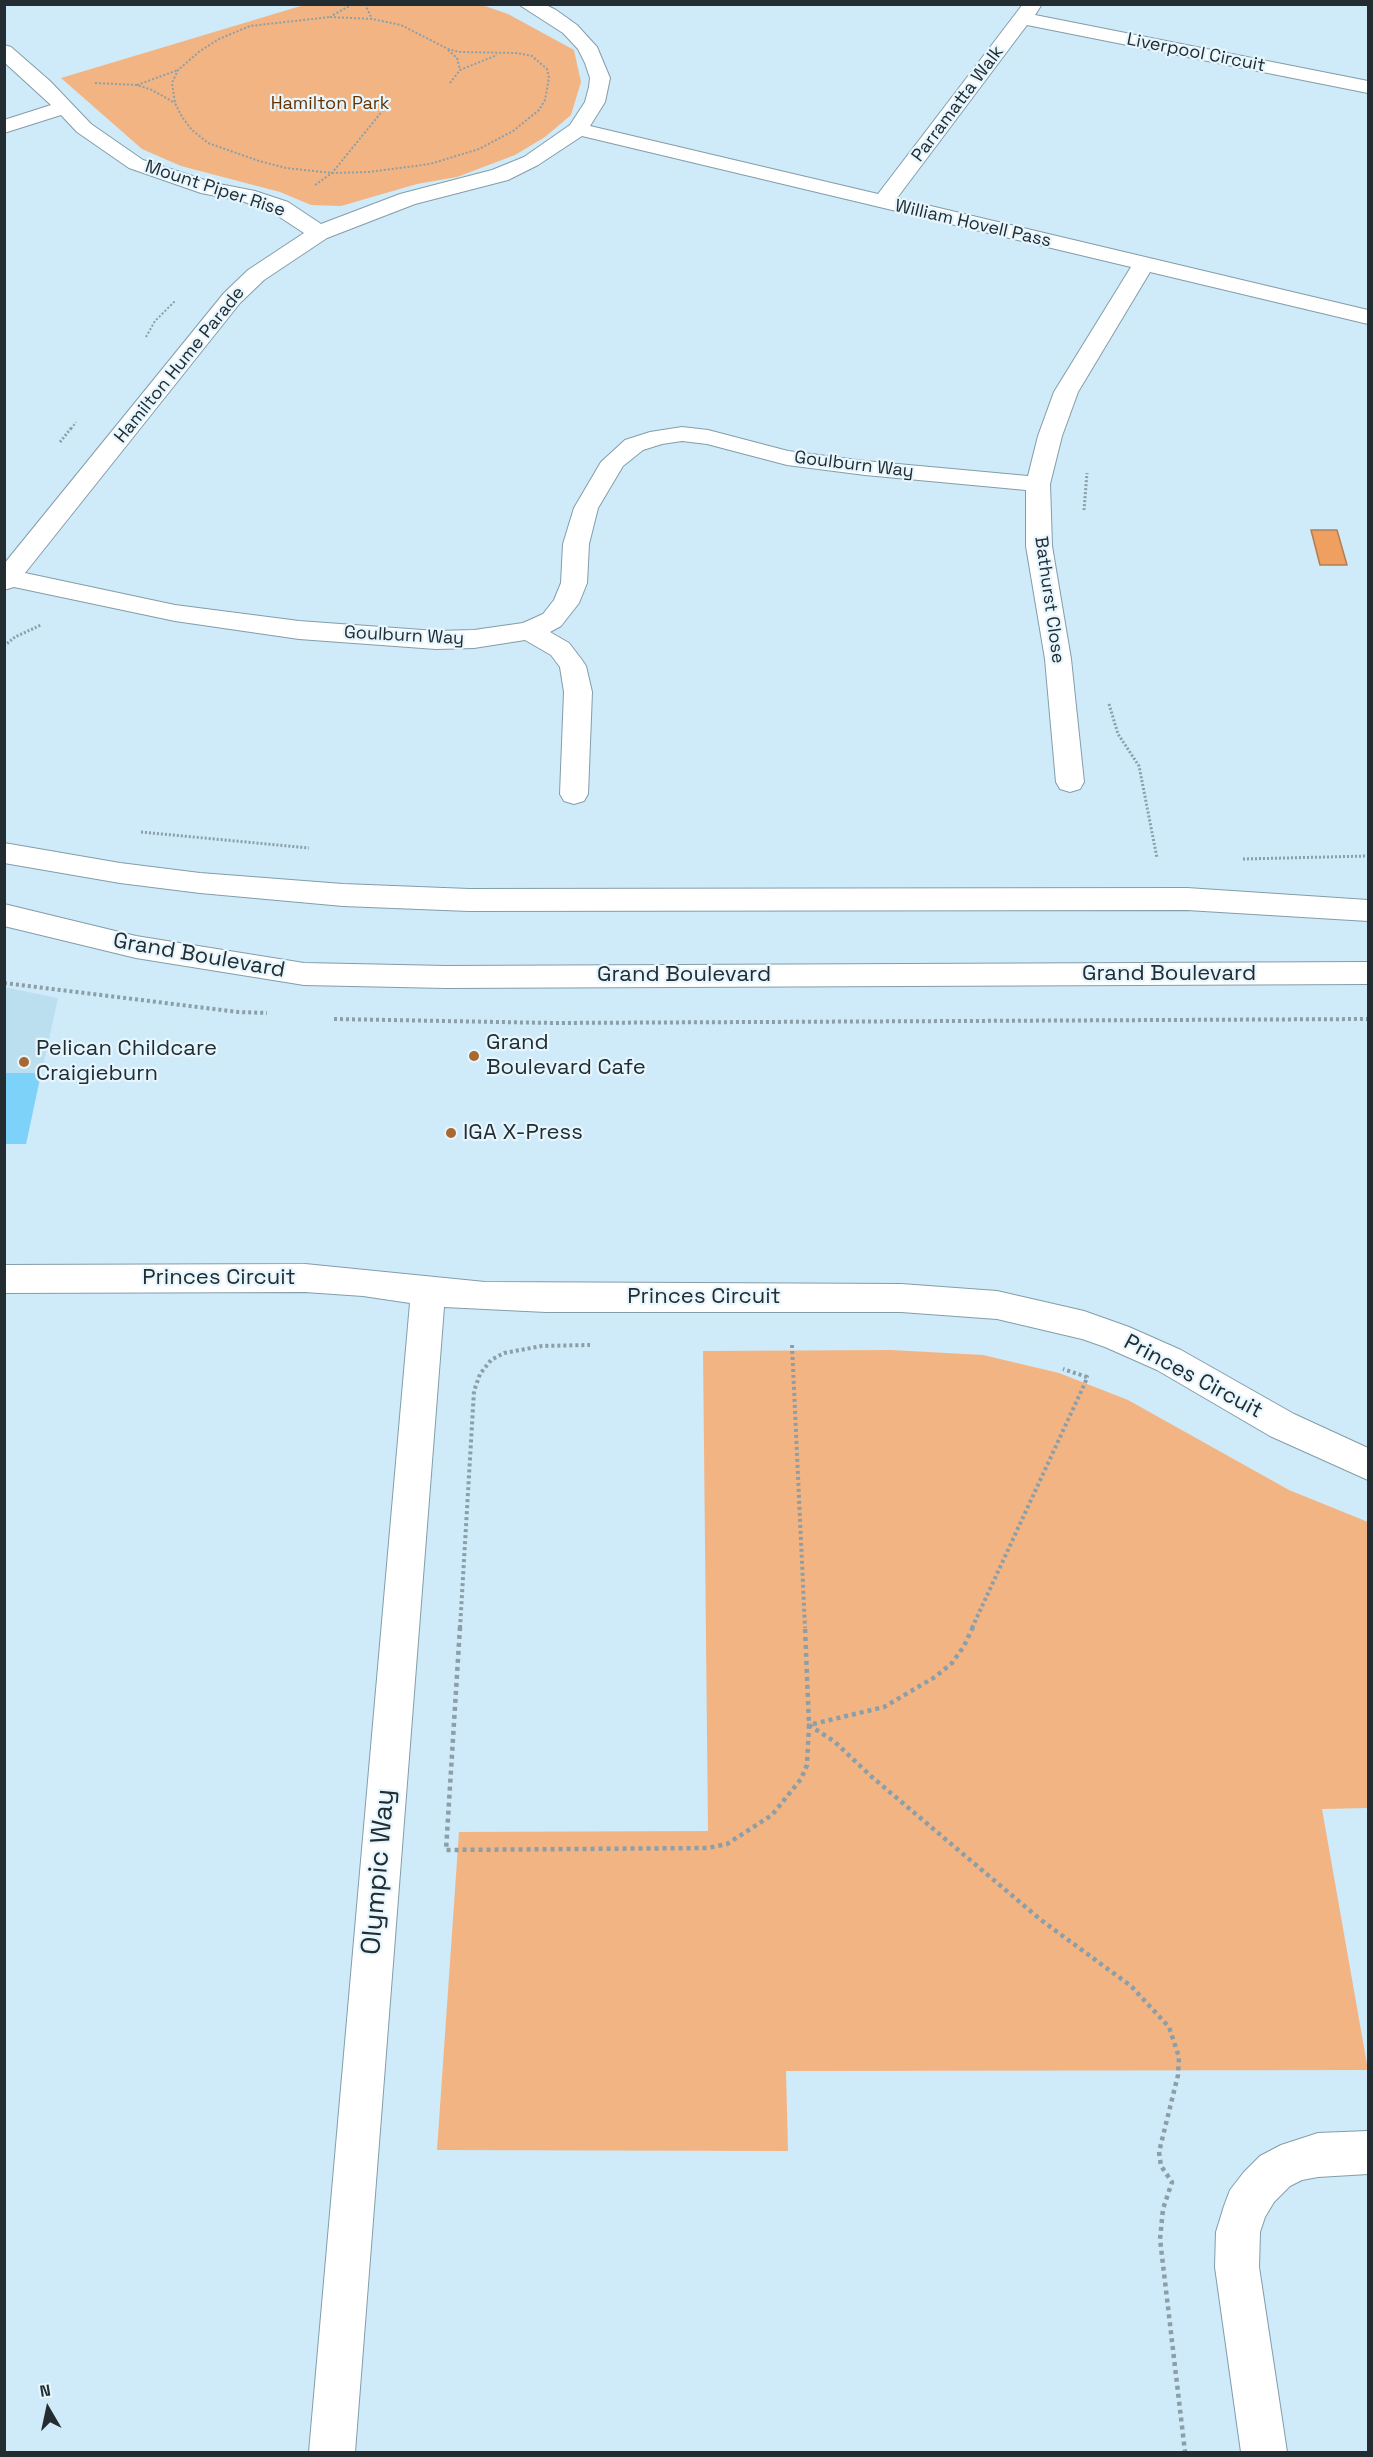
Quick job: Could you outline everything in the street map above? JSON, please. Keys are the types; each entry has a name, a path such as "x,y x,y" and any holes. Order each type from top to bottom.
{"street":[{"name":"Hamilton Hume Parade","path":"6,580 232,298 256,275 319,233 390,204 501,175 531,161 578,129 595,102 600,78 587,47 570,29 558,9 527,4"},
{"name":"Liverpool Circuit","path":"1028,11 1368,87"},
{"name":"Parramatta Walk","path":"882,203 1028,11"},
{"name":"Mount Piper Rise","path":"4,51 43,85 84,128 136,164 209,188 247,196 280,207 319,233"},
{"path":"4,127 66,108"},
{"name":"William Hovell Pass","path":"578,129 1368,317"},
{"name":"Bathurst Close","path":"1070,782 1058,659 1039,546 1038,484 1050,436 1066,392 1144,264"},
{"name":"Goulburn Way","path":"6,580 71,590 175,613 299,630 436,640 474,639 529,631 552,620 566,603 574,583 576,544 586,508 613,462 634,446 659,437 682,434 708,437 787,458 865,468 1038,484"},
{"path":"529,631 560,649 573,666 578,692 574,794"},
{"path":"4,854 120,873 200,883 400,898 469,900 1187,899 1368,912"},
{"name":"Grand Boulevard","path":"4,915 136,947 304,974 469,976 1368,973"},
{"name":"Princes Circuit","path":"4,1279 305,1278 363,1282 428,1292 546,1298 901,1298 997,1305 1084,1325 1117,1337 1169,1360 1282,1425 1368,1464"},
{"name":"Olympic Way","path":"332,2452 428,1292"},
{"path":"1264,2452 1237,2267 1238,2232 1246,2206 1259,2187 1275,2171 1296,2160 1318,2155 1368,2153"}],"path":[{"path":"330,17 353,4"},
{"path":"365,4 372,19"},
{"path":"137,85 178,70 200,51 233,32 273,22 330,17 372,19 401,25 448,49 471,53 517,52 532,56 547,69 549,78 545,100 539,110 513,131 479,149 430,164 402,169 332,173 286,168 223,150 208,142 192,130 175,103 172,83 178,70"},
{"path":"448,49 457,58 460,70"},
{"path":"450,83 460,70 500,54"},
{"path":"43,85 75,82 137,85 175,103"},
{"path":"280,207 332,173 384,109"},
{"path":"1084,514 1087,472"},
{"path":"4,646 35,626 54,622 59,606 71,590"},
{"path":"1107,698 1118,734 1139,766 1157,859 1146,859"},
{"path":"136,832 312,848"},
{"path":"1239,859 1368,856"},
{"path":"594,1345 542,1346 504,1353 491,1360 480,1374 474,1391 446,1850 687,1849 727,1844 772,1815 801,1779 807,1765 809,1725 792,1345"},
{"path":"780,1345 803,1345"},
{"path":"809,1725 884,1707 908,1695 952,1664 964,1646 1085,1383 1087,1377 1055,1366"},
{"path":"809,1725 835,1742 872,1777 1049,1926 1131,1986 1169,2027 1179,2057 1178,2075 1159,2152 1161,2166 1172,2182 1163,2209 1160,2239 1185,2452"}],"shaded area":[{"path":"1311,530 1337,530 1347,565 1320,565"},
{"name":"Pelican Childcare Craigieburn","path":"4,987 58,998 26,1144 5,1144"}],"green space":[{"name":"Hamilton Park","path":"479,4 508,14 574,50 581,82 571,115 545,137 515,155 457,177 417,184 341,206 311,205 280,192 181,166 142,149 61,78 304,5"},
{"path":"891,1350 983,1355 1059,1373 1128,1400 1289,1490 1368,1522 1368,1808 1322,1809 1368,2070 786,2071 788,2151 437,2150 459,1832 708,1831 703,1351"}],"building":[{"path":"4,1073 41,1073 26,1144 4,1144"}],"place":[{"name":"Grand Boulevard Cafe","path":"474,1056"},
{"name":"Pelican Childcare Craigieburn","path":"24,1062"},
{"name":"IGA X-Press","path":"451,1133"}]}
